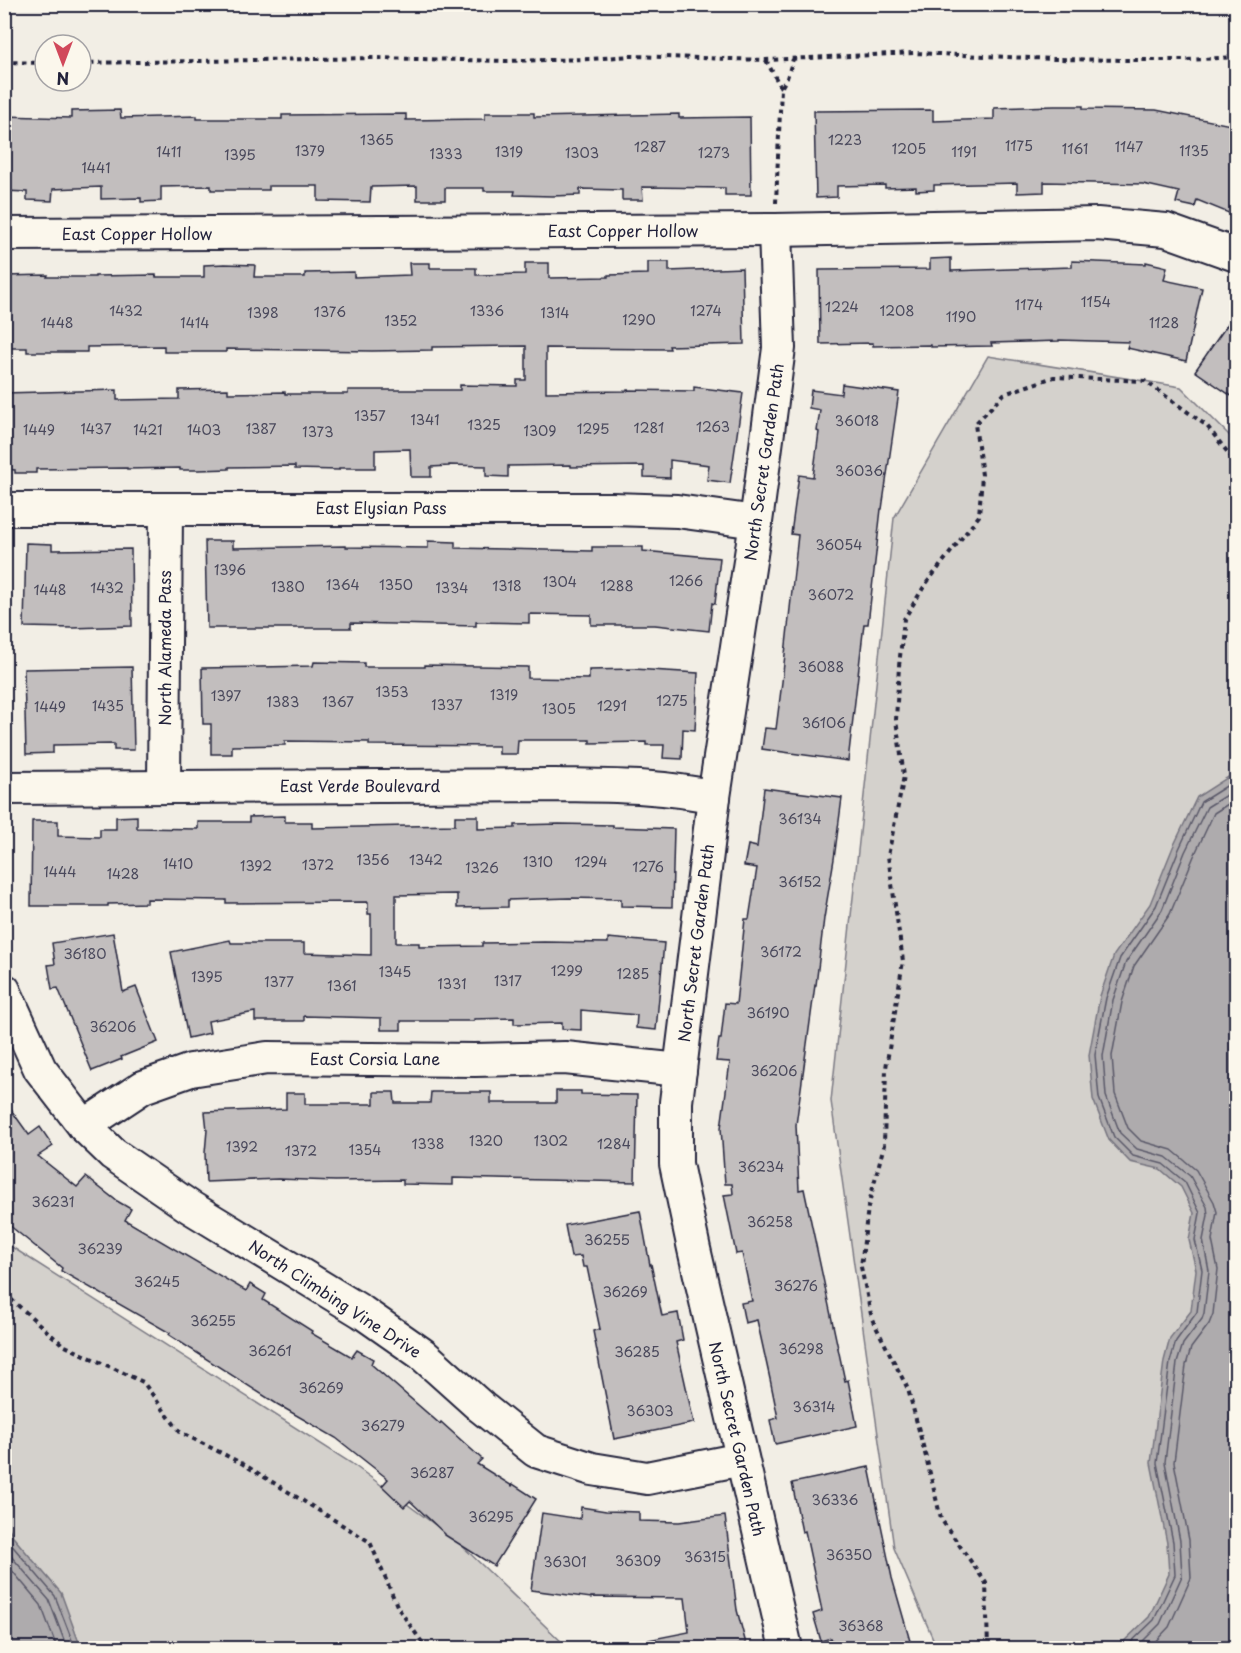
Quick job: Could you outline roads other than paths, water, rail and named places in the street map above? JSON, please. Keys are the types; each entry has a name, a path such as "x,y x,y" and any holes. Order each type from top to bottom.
{"street":[{"name":"East Copper Hollow","path":"4,234 775,230 1097,224 1166,230 1236,255"},
{"name":"North Secret Garden Path","path":"775,230 779,348 756,522 714,797 676,1102 676,1164 786,1648"},
{"name":"East Elysian Pass","path":"4,509 612,509 677,511 756,522"},
{"name":"North Alameda Pass","path":"164,787 166,509"},
{"name":"East Verde Boulevard","path":"4,788 555,785 685,790 714,797"},
{"name":"North Climbing Vine Drive","path":"4,990 40,1069 84,1126 112,1154 190,1207 362,1312 422,1354 536,1451 592,1469 648,1478 742,1459"},
{"name":"East Corsia Lane","path":"84,1126 143,1087 191,1070 267,1058 475,1060 565,1058 680,1070"}],"water":[{"path":"1236,772 1236,1648 1117,1648 1149,1617 1169,1574 1167,1543 1151,1463 1164,1361 1170,1338 1191,1311 1196,1270 1189,1240 1194,1213 1181,1187 1160,1169 1130,1162 1109,1140 1093,1099 1089,1055 1100,996 1114,955 1150,904 1173,847 1197,797"},
{"path":"5,1520 14,1538 61,1593 81,1648 5,1648"}]}
